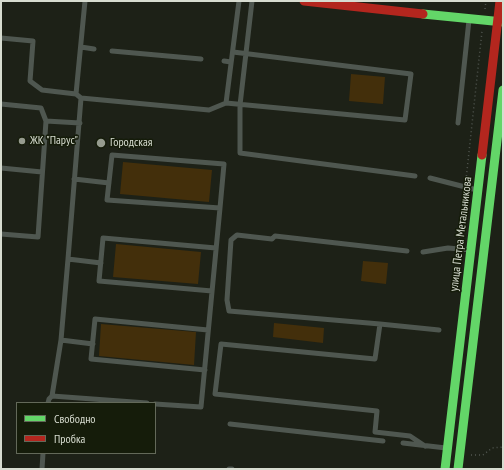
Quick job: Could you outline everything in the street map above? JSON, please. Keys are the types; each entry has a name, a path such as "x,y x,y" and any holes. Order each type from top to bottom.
{"main road":[{"path":"304,1 500,21"},
{"name":"улица Петра Метальникова","path":"445,469 478,190 500,21 500,1"},
{"name":"улица Петра Метальникова","path":"458,469 503,90"}],"lane":[{"path":"76,94 85,1"},
{"path":"226,103 239,1"},
{"path":"252,1 240,105 240,153 415,176"},
{"path":"458,123 469,19"},
{"path":"1,38 33,41 30,81 42,90 76,94 81,98 209,110 226,103 405,120 411,74 233,52"},
{"path":"81,47 94,49"},
{"path":"112,50 201,59"},
{"path":"224,61 232,62"},
{"path":"48,402 48,399 52,396 61,340 81,98"},
{"path":"1,104 41,108 46,121 38,237 1,234"},
{"path":"46,121 80,123"},
{"path":"156,404 201,407 205,370 208,330 220,208 224,164 112,155 107,200 220,208"},
{"path":"1,168 42,172"},
{"path":"430,178 437,181 478,190"},
{"path":"74,179 109,183"},
{"path":"407,250 275,236 272,240 237,236 231,240 227,300 229,311 439,330"},
{"path":"212,291 99,281 103,238 216,248"},
{"path":"423,252 448,248 472,250"},
{"path":"68,259 101,263"},
{"path":"205,370 91,359 92,344 95,319 208,330"},
{"path":"380,324 375,359 221,344 215,394 377,411 375,432 410,436 425,446"},
{"path":"61,340 92,344"},
{"path":"52,396 133,402"},
{"path":"230,424 383,440"},
{"path":"403,443 447,448"},
{"path":"42,469 43,454"}],"path":[{"path":"471,462 471,455 483,455 492,448 503,447"}],"shaded area":[{"path":"351,74 385,77 383,104 349,101"},
{"path":"123,162 212,170 209,202 120,194"},
{"path":"116,244 201,252 198,284 113,277"},
{"path":"363,261 388,263 386,284 361,281"},
{"path":"274,323 324,328 323,343 273,337"},
{"path":"101,324 196,332 194,365 99,356"}],"traffic: fast":[{"path":"423,14 503,22"},
{"path":"458,469 503,90"},
{"path":"445,469 482,155"}],"traffic: jam":[{"path":"304,1 423,14"},
{"path":"482,155 500,1"}],"place":[{"name":"ЖК \"Парус\"","path":"22,141"},
{"name":"Городская","path":"101,143"}]}
